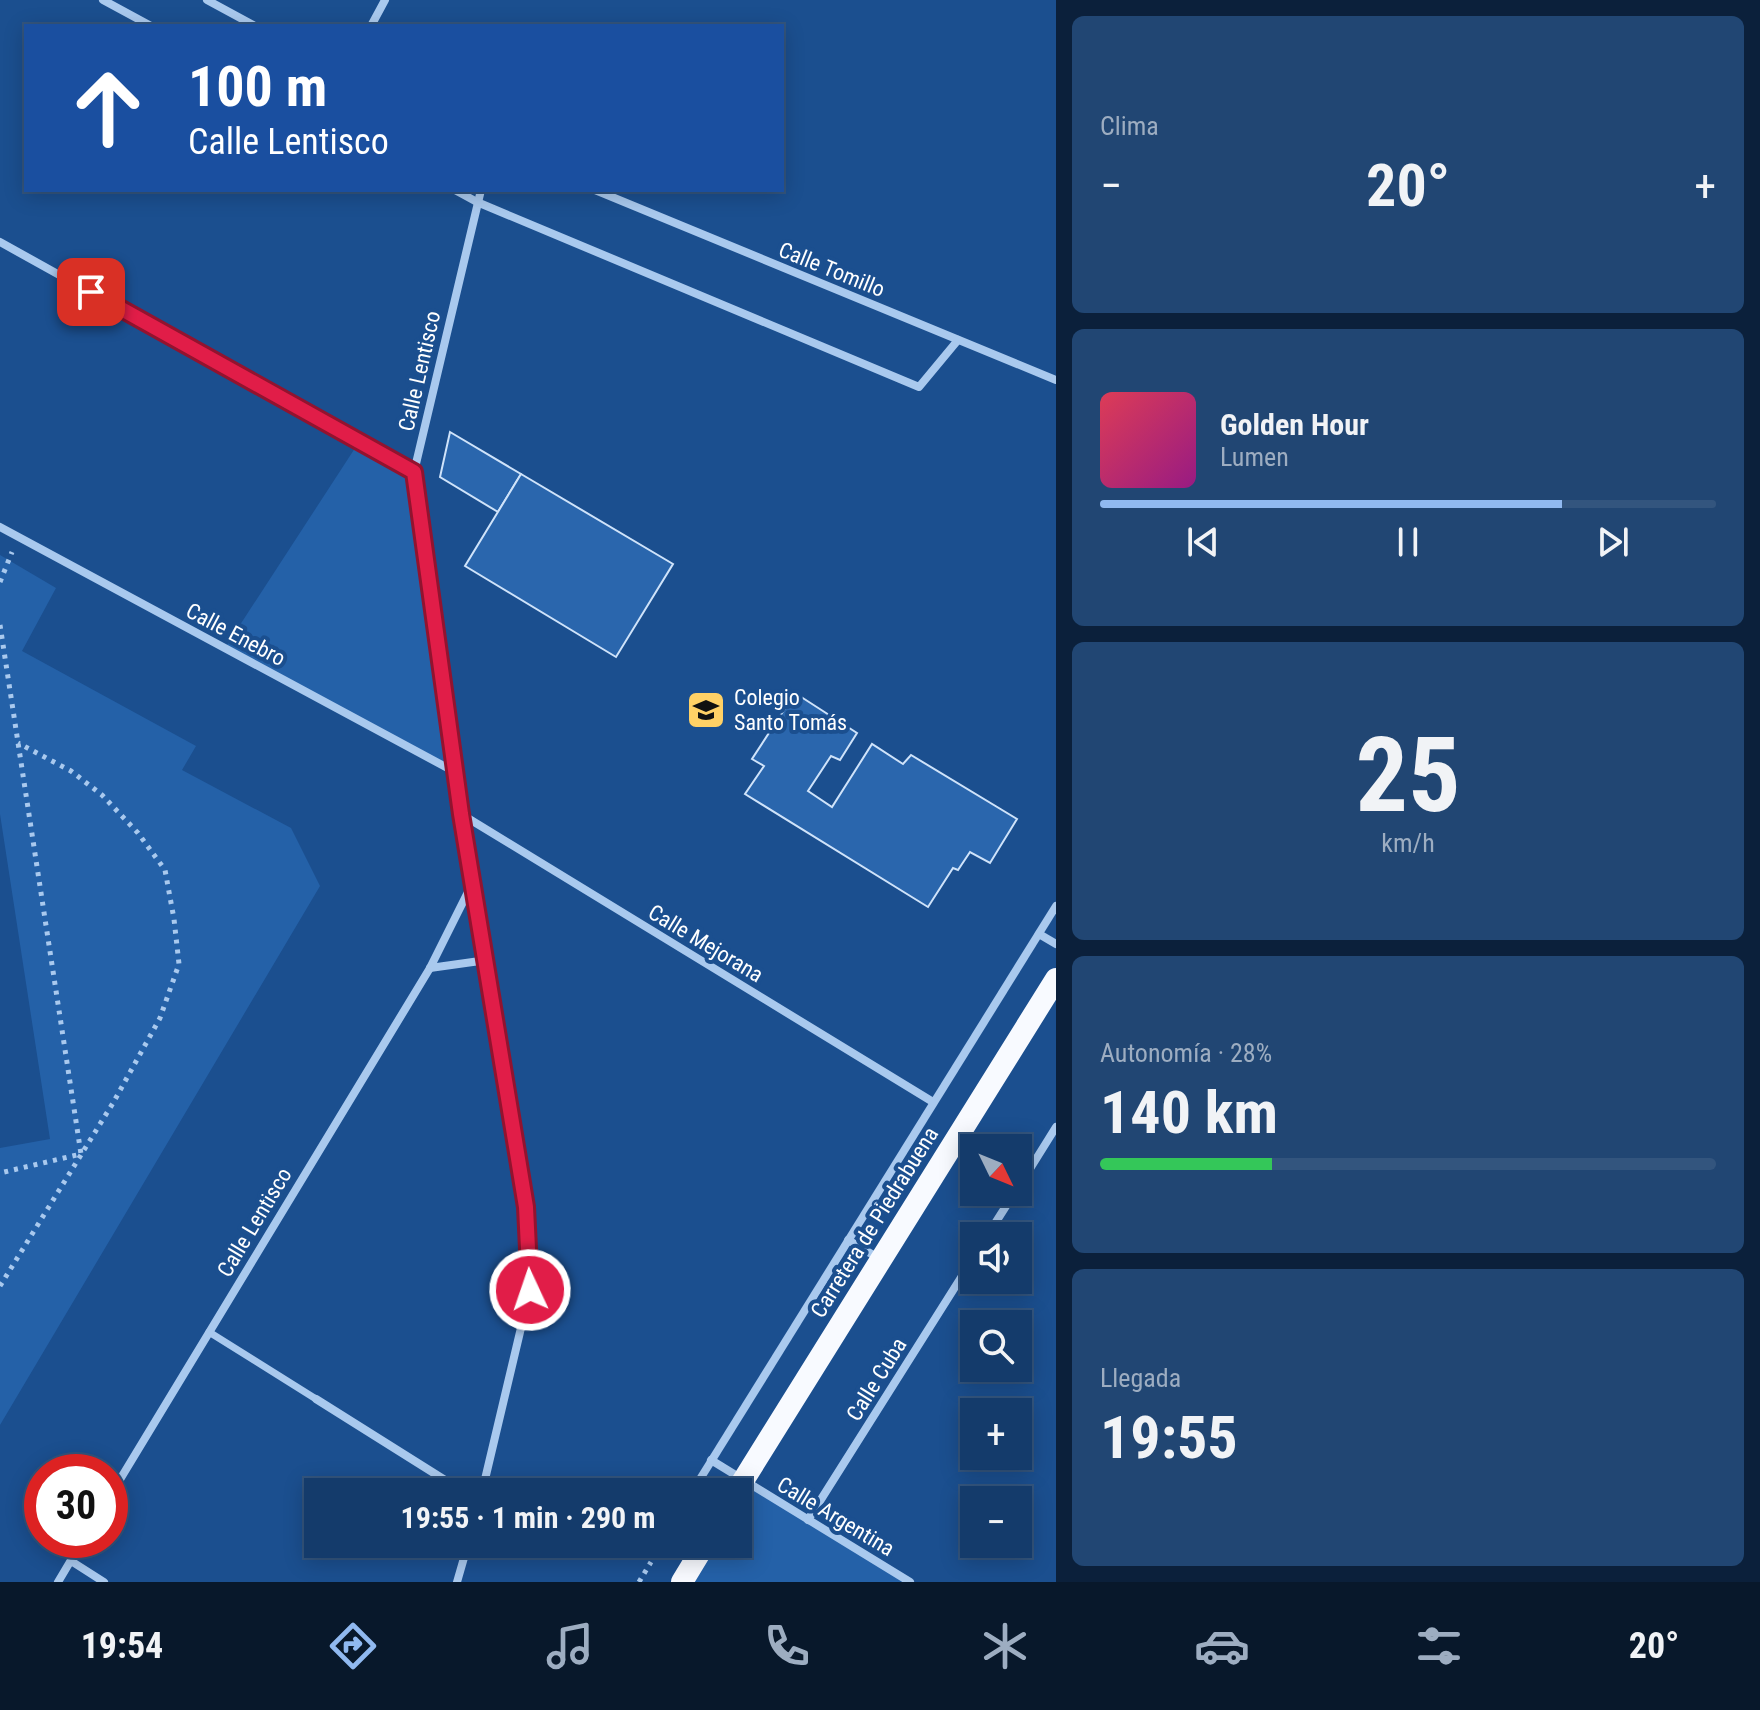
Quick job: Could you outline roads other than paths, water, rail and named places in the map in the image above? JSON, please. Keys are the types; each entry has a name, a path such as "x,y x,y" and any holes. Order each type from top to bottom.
{"highway":[{"name":"Carretera de Piedrabuena","path":"745,1478 1056,979"},
{"path":"682,1582 697,1558"}],"street":[{"path":"103,0 147,24"},
{"path":"207,0 251,24"},
{"path":"372,24 385,0"},
{"path":"459,192 919,387 958,340"},
{"name":"Calle Lentisco","path":"128,1466 430,968 473,883 414,472 480,192"},
{"name":"Calle Tomillo","path":"600,192 1056,380"},
{"path":"0,242 414,472"},
{"name":"Calle Enebro","path":"0,527 455,772"},
{"name":"Calle Mejorana","path":"461,814 933,1102"},
{"path":"473,883 526,1207 530,1290 485,1478"},
{"path":"700,1478 1056,906"},
{"path":"1039,934 1056,944"},
{"path":"430,968 487,960"},
{"path":"1032,1166 1056,1127"},
{"path":"848,1240 881,1260"},
{"name":"Calle Cuba","path":"808,1520 960,1279"},
{"path":"209,1332 442,1478"},
{"name":"Calle Argentina","path":"711,1460 731,1478"},
{"name":"Calle Argentina","path":"752,1492 808,1520 910,1582"},
{"path":"58,1582 73,1558"},
{"path":"457,1582 464,1558"},
{"path":"71,1561 104,1582"}],"place":[{"name":"Colegio Santo Tomás","path":"706,710"}]}
